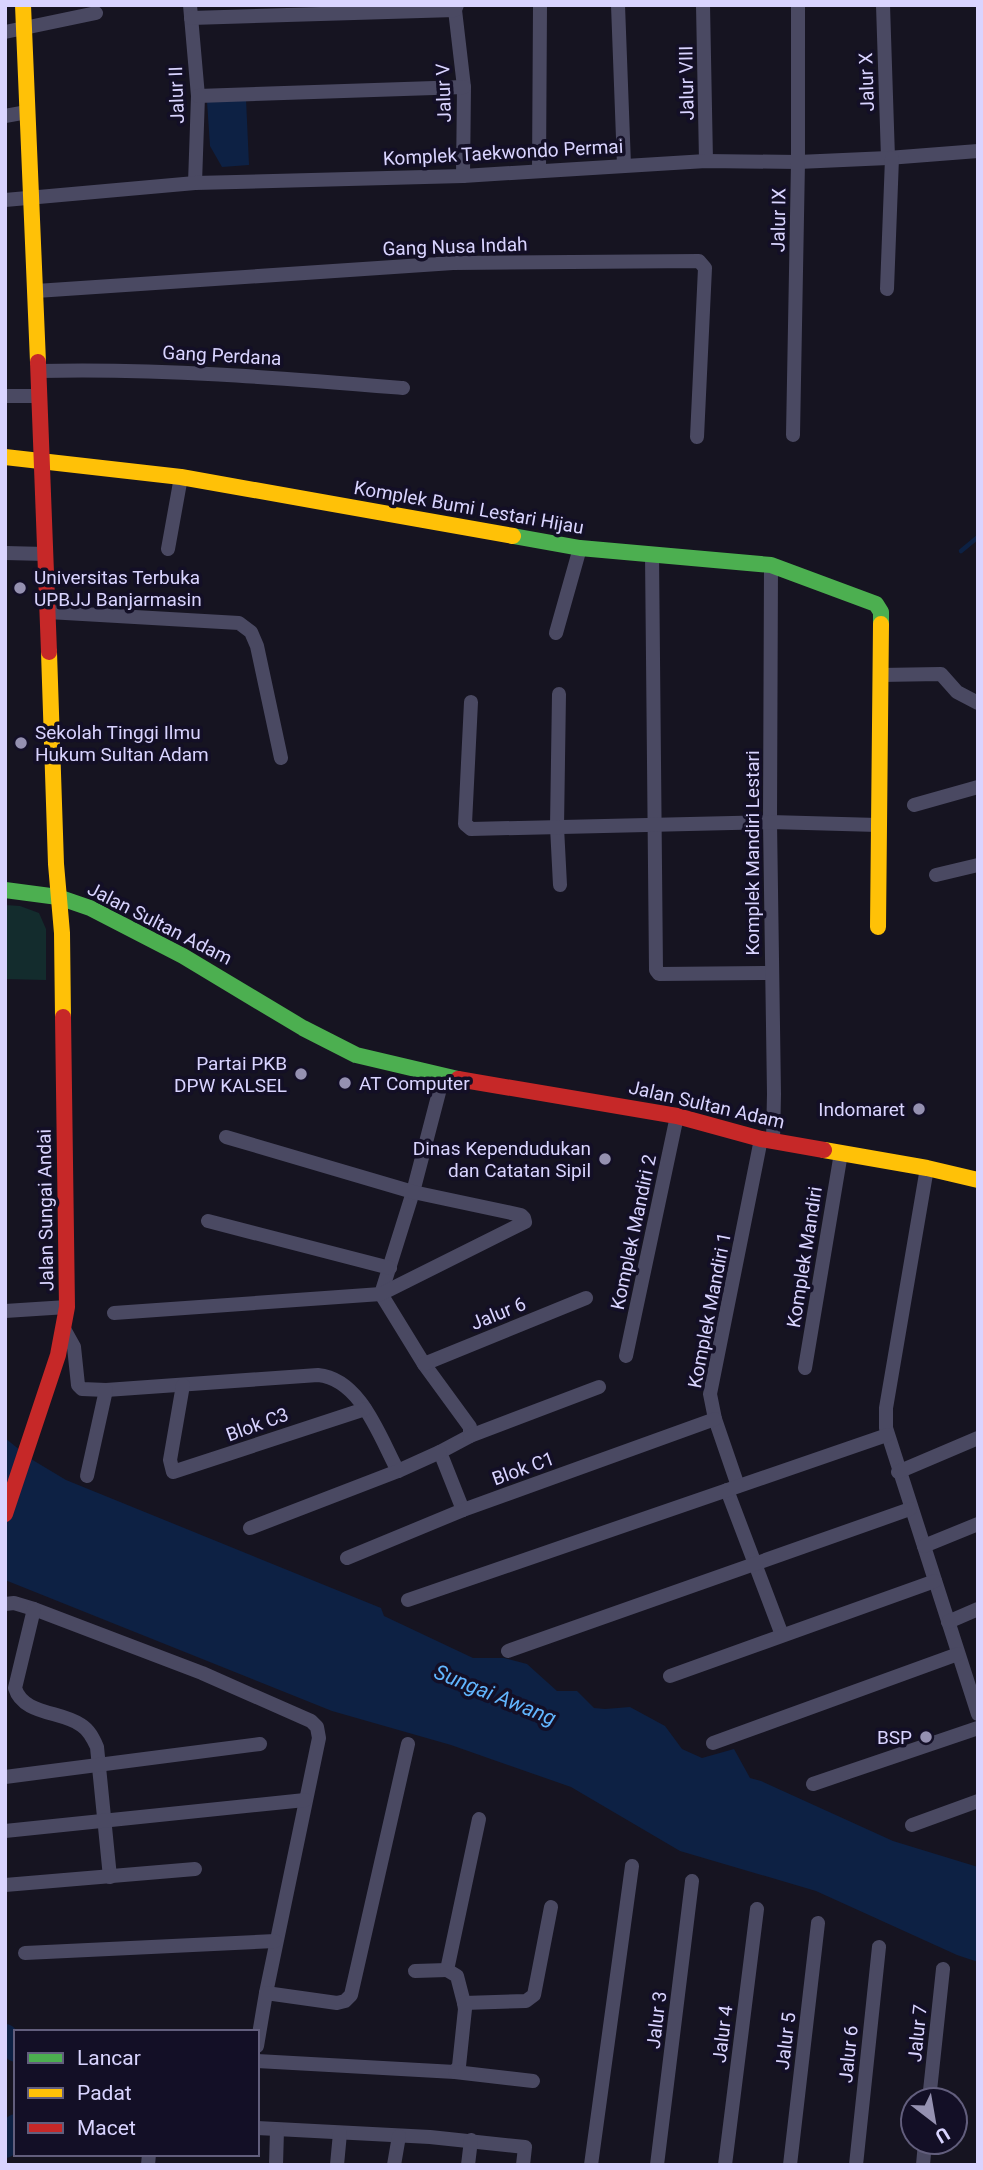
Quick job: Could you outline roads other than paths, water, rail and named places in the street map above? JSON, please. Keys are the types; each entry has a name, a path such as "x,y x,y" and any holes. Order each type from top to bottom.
{"main road":[{"name":"Jalan Sultan Adam","path":"23,5 58,897 90,908 183,956 332,1044 356,1055 443,1077 677,1116 767,1140 927,1168 978,1180"},
{"name":"Komplek Bumi Lestari Hijau","path":"5,457 181,477 580,548 771,565 876,604 881,612 880,675"},
{"path":"878,928 880,675"},
{"path":"5,890 58,897"},
{"name":"Jalan Sungai Andai","path":"5,1514 58,1355 67,1307 62,933 58,897"}],"street":[{"path":"539,171 540,5"},
{"path":"618,5 624,166"},
{"name":"Jalur VIII","path":"703,5 706,161"},
{"name":"Jalur IX","path":"793,435 798,5"},
{"name":"Jalur X","path":"883,5 890,158 887,289"},
{"path":"190,12 456,7"},
{"name":"Jalur V","path":"456,7 464,87 463,176"},
{"name":"Jalur II","path":"190,12 198,96 195,184"},
{"path":"5,32 96,13"},
{"path":"198,96 464,87"},
{"path":"5,116 27,112"},
{"name":"Komplek Taekwondo Permai","path":"5,200 195,184 463,176 706,161 798,162 978,151"},
{"name":"Gang Nusa Indah","path":"36,291 453,263 699,261 705,268 697,437"},
{"name":"Gang Perdana","path":"38,371 119,369 220,373 403,388"},
{"path":"5,396 39,396"},
{"path":"168,549 181,477"},
{"path":"556,633 580,548"},
{"path":"5,554 46,554"},
{"path":"652,554 657,973 772,973"},
{"name":"Komplek Mandiri Lestari","path":"767,1140 772,973 771,565"},
{"path":"48,612 239,623 251,632 257,646 281,758"},
{"path":"880,675 940,674 957,692 978,703"},
{"path":"559,694 557,827 560,885"},
{"path":"471,702 466,824 471,829 770,822 878,825"},
{"path":"914,805 978,787"},
{"path":"936,875 978,865"},
{"path":"443,1077 413,1192 382,1294 424,1364 470,1427 470,1436"},
{"name":"Komplek Mandiri 2","path":"626,1356 677,1116"},
{"path":"114,1313 382,1294 519,1227 524,1222 521,1216 413,1192 226,1137"},
{"name":"Komplek Mandiri 1","path":"767,1140 710,1394 732,1488 755,1563 782,1635"},
{"name":"Komplek Mandiri","path":"805,1368 841,1153"},
{"path":"927,1168 886,1408 887,1435 958,1654 975,1697 978,1714"},
{"path":"208,1221 390,1268"},
{"name":"Jalur 6","path":"424,1364 586,1298"},
{"path":"5,1311 67,1307"},
{"path":"64,1329 74,1347 78,1385 82,1389 106,1390 326,1376 348,1388 365,1409 398,1471"},
{"name":"Blok C3","path":"183,1385 170,1460 173,1472 186,1470 314,1424 365,1409"},
{"path":"250,1528 398,1471 470,1436 599,1387"},
{"path":"87,1476 106,1390"},
{"name":"Blok C1","path":"347,1558 463,1510 715,1419"},
{"path":"408,1600 887,1435"},
{"path":"898,1472 978,1438"},
{"path":"440,1452 463,1510"},
{"path":"508,1651 910,1509"},
{"path":"924,1546 978,1524"},
{"path":"670,1676 935,1581"},
{"path":"8,1600 202,1673 311,1721 317,1727 319,1738 275,1941 259,2034"},
{"path":"34,1609 16,1681 17,1694 31,1706 80,1723 90,1733 97,1747 110,1877"},
{"path":"948,1622 978,1609"},
{"path":"713,1743 958,1654"},
{"path":"813,1784 978,1728"},
{"path":"5,1777 260,1744"},
{"path":"266,1993 337,2003 345,2001 351,1995 408,1744"},
{"path":"5,1831 305,1801"},
{"path":"912,1825 978,1801"},
{"path":"447,1970 479,1819"},
{"path":"591,2165 632,1866"},
{"path":"5,1885 195,1869"},
{"name":"Jalur 3","path":"657,2165 692,1881"},
{"path":"464,2003 526,2001 534,1995 551,1907"},
{"name":"Jalur 4","path":"725,2165 757,1909"},
{"name":"Jalur 5","path":"790,2165 818,1923"},
{"path":"25,1953 275,1941"},
{"name":"Jalur 6","path":"856,2165 879,1947"},
{"name":"Jalur 7","path":"930,2086 943,1969"},
{"path":"415,1971 447,1970 457,1976 465,2009 459,2066 455,2071"},
{"path":"259,2062 455,2071 533,2081"},
{"path":"259,2128 471,2140 526,2147 523,2165"},
{"path":"276,2165 277,2130"},
{"path":"337,2165 340,2133"},
{"path":"394,2165 399,2136"},
{"path":"468,2165 471,2140"}],"water":[{"path":"246,99 249,165 222,167 210,146 207,101"},
{"name":"Sungai Awang","path":"5,1438 31,1459 66,1480 381,1608 384,1616 473,1658 504,1658 527,1664 557,1691 577,1691 594,1708 630,1707 665,1726 682,1749 702,1758 734,1749 750,1778 893,1841 978,1867 978,1962 816,1891 680,1851 571,1787 451,1745 332,1711 5,1580"}],"waterway":[{"path":"961,551 978,537"},
{"path":"5,2037 14,2047"},
{"path":"5,2145 14,2129"}],"place":[{"name":"Universitas Terbuka UPBJJ Banjarmasin","path":"20,588"},
{"name":"Sekolah Tinggi Ilmu Hukum Sultan Adam","path":"21,743"},
{"name":"Partai PKB DPW KALSEL","path":"301,1074"},
{"name":"AT Computer","path":"345,1083"},
{"name":"Indomaret","path":"919,1109"},
{"name":"Dinas Kependudukan dan Catatan Sipil","path":"605,1159"},
{"name":"BSP","path":"926,1737"}]}
